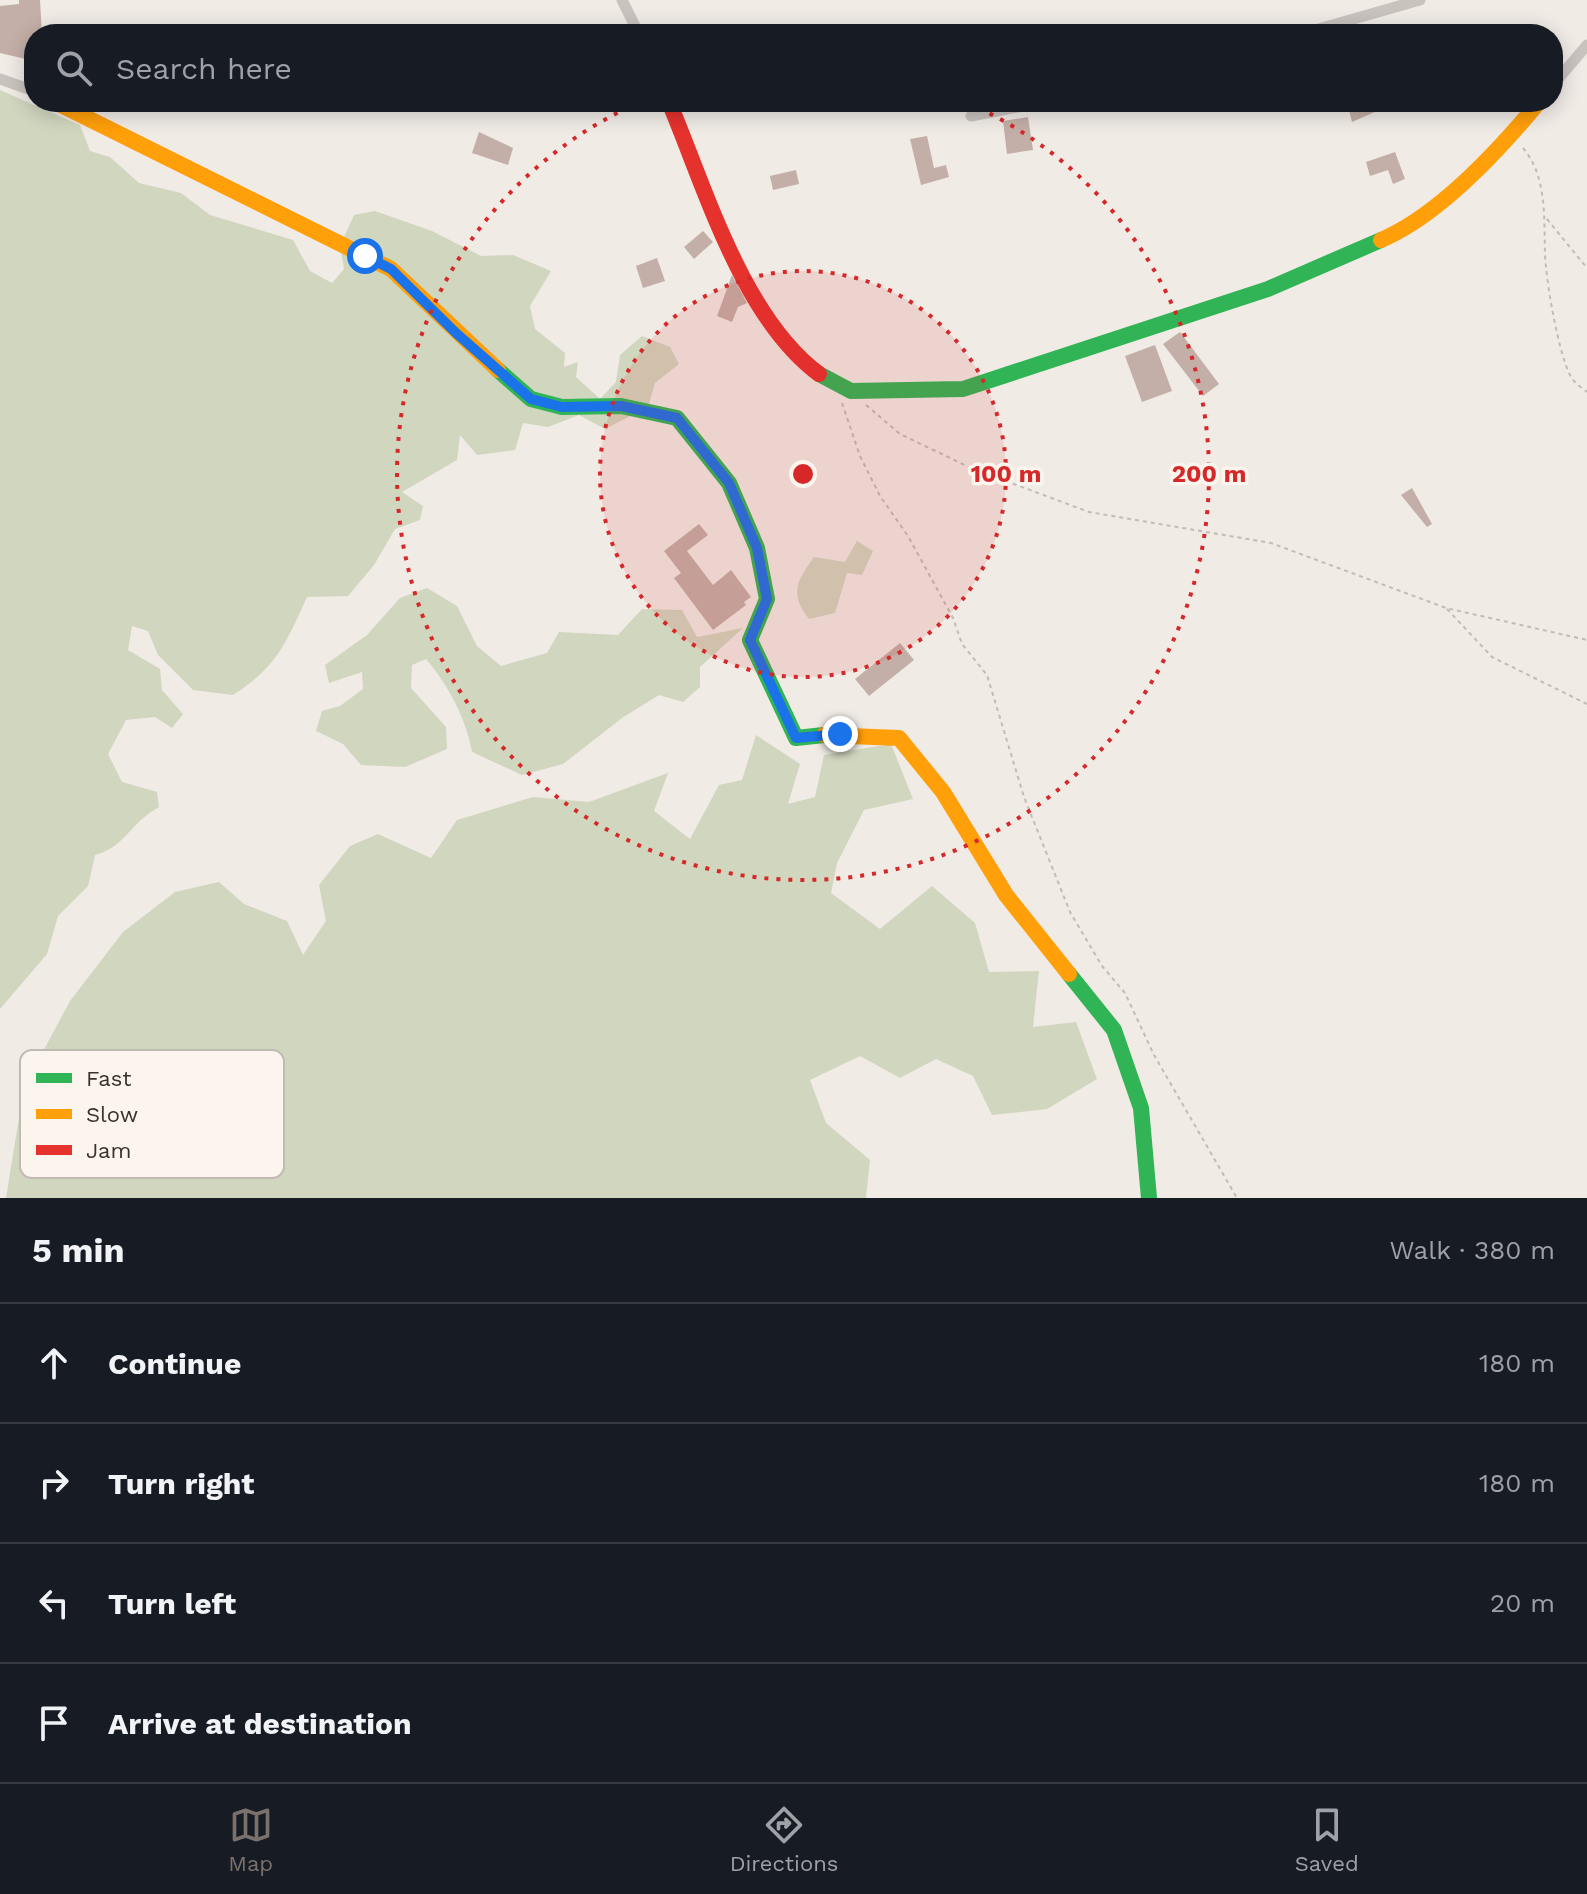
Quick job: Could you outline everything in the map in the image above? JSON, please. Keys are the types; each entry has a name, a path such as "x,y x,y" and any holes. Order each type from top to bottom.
{"street":[{"path":"622,0 634,24"},
{"path":"1336,24 1420,0"},
{"path":"1563,73 1587,45"},
{"path":"0,79 24,87"},
{"path":"75,112 391,269 456,333 531,399 562,407 621,406 677,418 729,483 757,548 767,599 750,640 796,738 840,734 899,738 943,792 1006,895 1114,1030 1141,1108 1149,1198"},
{"path":"673,112 723,230 778,334 808,368 834,384 850,391 910,393 963,389 1313,273 1411,224 1512,135 1531,112"},
{"path":"971,116 992,112"}],"path":[{"path":"1512,135 1534,161 1546,218 1545,256 1563,356 1571,378 1587,392"},
{"path":"1546,218 1587,268"},
{"path":"834,384 860,456 880,496 908,536 953,618 962,644 987,675 1024,797 1070,912 1102,966 1125,993 1154,1055 1237,1198"},
{"path":"850,391 900,434 971,468 1089,512 1271,543 1446,608 1587,640"},
{"path":"1446,608 1492,657 1587,704"}],"green space":[{"path":"0,90 24,100 24,112 50,112 80,125 90,151 110,157 139,183 181,193 210,215 293,240 310,271 332,283 344,269 340,246 354,215 375,211 432,231 481,256 513,255 551,271 530,306 535,329 565,353 564,367 578,362 576,377 600,399 616,382 620,355 642,336 670,347 679,364 655,383 648,407 605,429 579,415 548,427 523,423 515,450 477,455 460,435 457,460 402,492 423,506 420,520 395,529 374,565 348,596 307,597 279,653 248,685 233,695 193,690 158,655 148,631 132,626 128,650 160,669 162,690 183,714 172,728 155,717 126,720 108,754 122,782 157,792 159,807 113,847 95,855 88,886 58,916 47,954 0,1009"},
{"path":"857,541 873,551 862,575 847,573 835,613 809,619 797,594 803,573 814,557 845,562"},
{"path":"427,588 457,606 477,646 501,666 547,653 559,632 618,635 642,609 682,610 697,637 743,628 700,667 700,687 683,702 659,695 622,718 563,764 522,775 472,752 455,702 426,659 412,665 411,688 446,727 447,749 405,767 361,765 343,744 316,731 322,711 340,706 363,689 362,672 329,683 325,665 367,635 400,598"},
{"path":"756,735 800,764 788,804 815,797 824,755 891,744 913,799 864,810 837,863 831,893 880,929 932,886 975,923 989,972 1039,971 1033,1027 1076,1022 1097,1079 1047,1109 992,1115 973,1076 936,1059 900,1078 860,1056 810,1080 826,1123 870,1160 866,1198 6,1198 20,1112 20,1178 284,1178 284,1050 44,1050 70,1001 123,932 175,892 219,882 244,904 287,921 303,955 326,921 319,885 350,846 378,834 431,858 457,820 533,797 589,802 668,773 654,811 690,839 719,785 742,780"}],"building":[{"path":"19,0 40,0 41,24 24,24 24,59 0,53 0,6 19,4"},
{"path":"1350,112 1375,112 1352,122"},
{"path":"1028,117 1033,150 1007,154 1003,121"},
{"path":"479,132 513,148 508,165 472,153"},
{"path":"927,136 934,168 946,165 949,177 921,185 910,139"},
{"path":"1395,152 1405,179 1393,184 1388,170 1370,176 1366,162"},
{"path":"796,170 799,184 773,190 770,176"},
{"path":"703,231 713,242 694,259 684,247"},
{"path":"657,258 665,281 643,288 636,266"},
{"path":"732,275 747,303 738,307 732,322 717,316"},
{"path":"1180,332 1219,384 1203,396 1163,344"},
{"path":"1155,345 1172,391 1142,402 1125,356"},
{"path":"1412,488 1432,524 1427,527 1401,495"},
{"path":"699,524 708,535 687,551 713,585 731,570 751,597 744,602 746,605 713,630 674,578 681,573 664,551"},
{"path":"900,643 914,660 869,696 855,679"}],"traffic: fast":[{"path":"819,374 851,391 963,389 1268,289 1381,240"},
{"path":"498,370 531,399 562,407 621,406 677,418 729,483 757,548 767,599 750,640 796,738 824,735"},
{"path":"1069,974 1114,1030 1141,1108 1149,1198"}],"traffic: slow":[{"path":"75,112 391,269 498,370"},
{"path":"1381,240 1424,215 1467,180 1530,112"},
{"path":"824,735 899,738 943,792 1006,895 1069,974"}],"traffic: jam":[{"path":"673,112 712,210 747,285 792,349 819,374"}],"route":[{"path":"365,256 391,269 456,333 531,399 562,407 621,406 677,418 729,483 757,548 767,599 750,640 796,738 840,734"}]}
